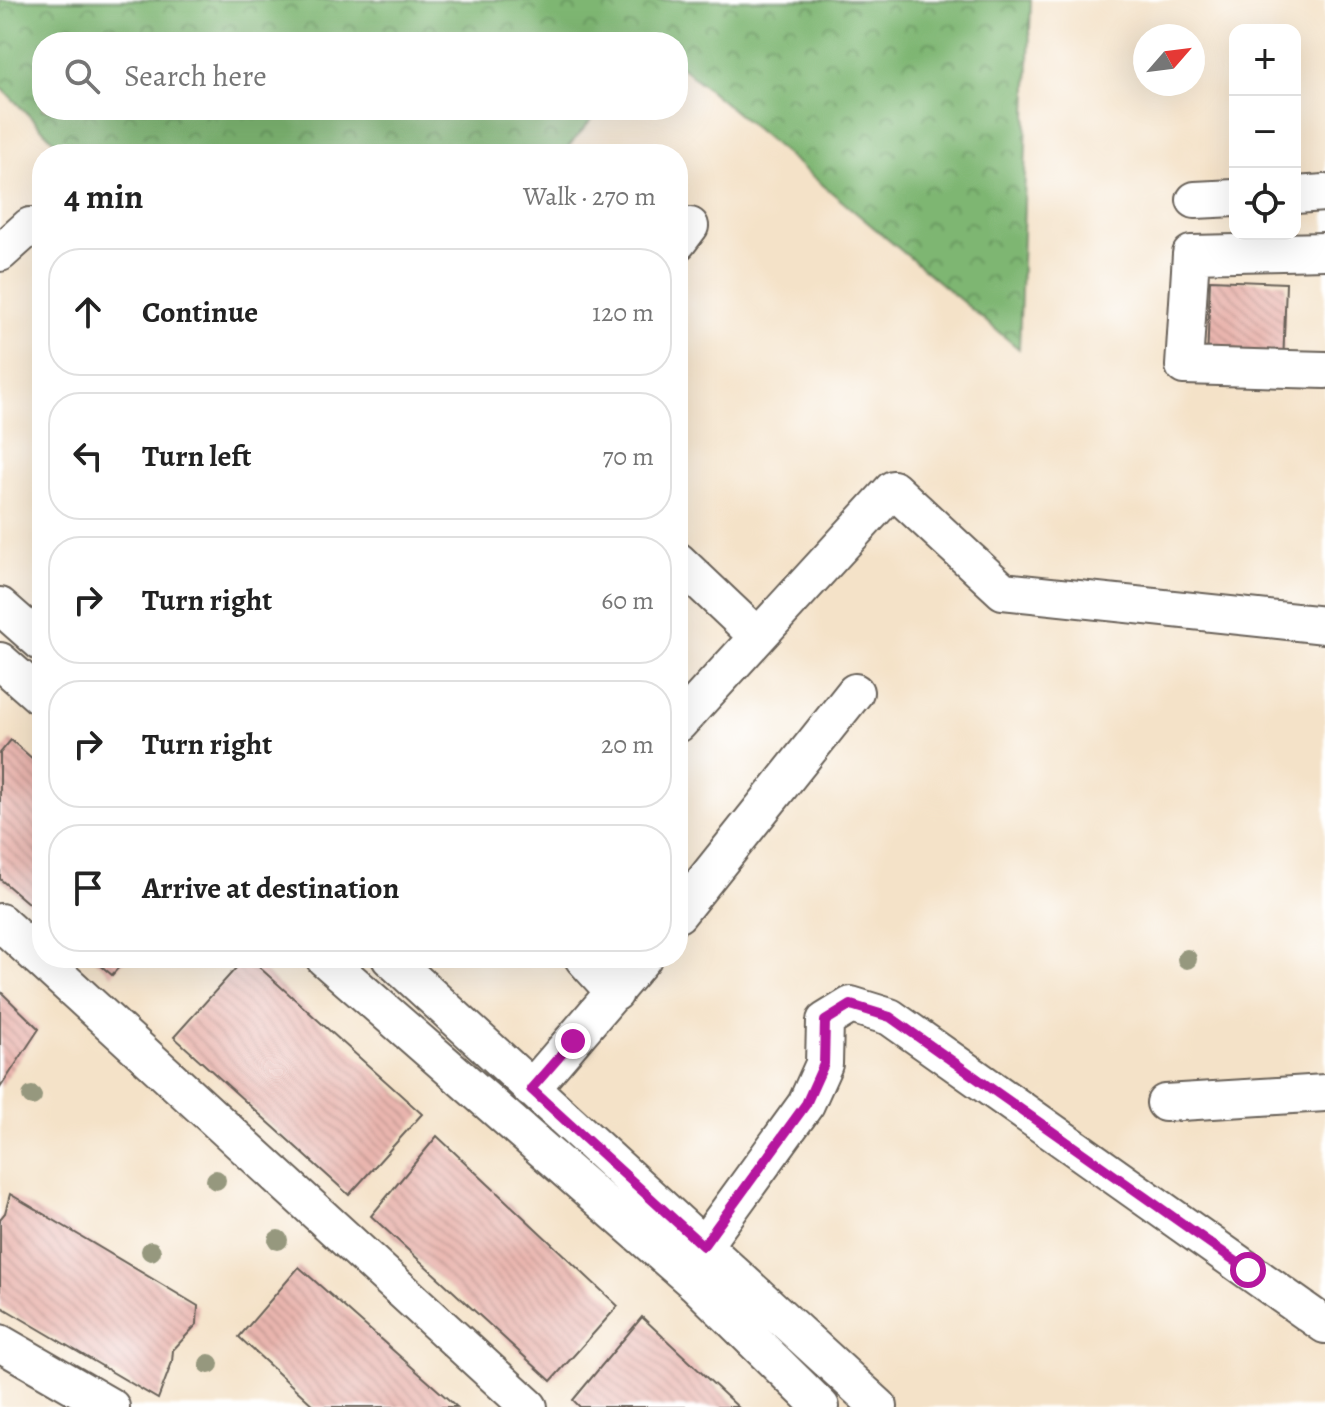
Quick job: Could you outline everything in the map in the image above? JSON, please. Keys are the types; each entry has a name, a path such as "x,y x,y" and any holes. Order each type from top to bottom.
{"street":[{"path":"1301,195 1325,193"},
{"path":"1195,200 1229,198"},
{"path":"0,253 30,226"},
{"path":"1325,251 1191,254 1184,366 1325,370"},
{"path":"688,713 893,489 1003,591 1325,625"},
{"path":"688,570 757,636"},
{"path":"0,606 32,634"},
{"path":"0,661 32,689"},
{"path":"688,901 855,692"},
{"path":"0,922 32,951"},
{"path":"50,968 529,1407"},
{"path":"335,968 696,1284 821,1407"},
{"path":"401,968 879,1407"},
{"path":"592,968 615,993"},
{"path":"531,1089 635,968"},
{"path":"703,1246 806,1104 824,1064 825,1021 851,1005 890,1017 1325,1325"},
{"path":"1165,1103 1325,1093"},
{"path":"0,1343 111,1407"}],"green space":[{"path":"0,0 1031,0 1019,349 688,72 688,32 32,32 32,118 0,86"},
{"path":"34,120 591,120 571,144 57,144"}],"building":[{"path":"1210,280 1286,283 1283,366 1207,363"},
{"path":"11,740 32,758 32,906 0,879 0,753"},
{"path":"104,968 118,968 112,975"},
{"path":"236,968 260,968 422,1114 349,1195 174,1037"},
{"path":"0,991 39,1029 0,1088"},
{"path":"437,1136 618,1306 551,1381 371,1216"},
{"path":"10,1194 198,1306 197,1324 173,1350 172,1362 158,1399 0,1306 0,1219 5,1213"},
{"path":"299,1267 457,1407 315,1407 239,1337"},
{"path":"642,1317 738,1407 580,1407 573,1400"}],"route":[{"path":"573,1041 531,1089 703,1246 806,1104 824,1064 825,1021 851,1005 890,1017 1248,1270"}]}
